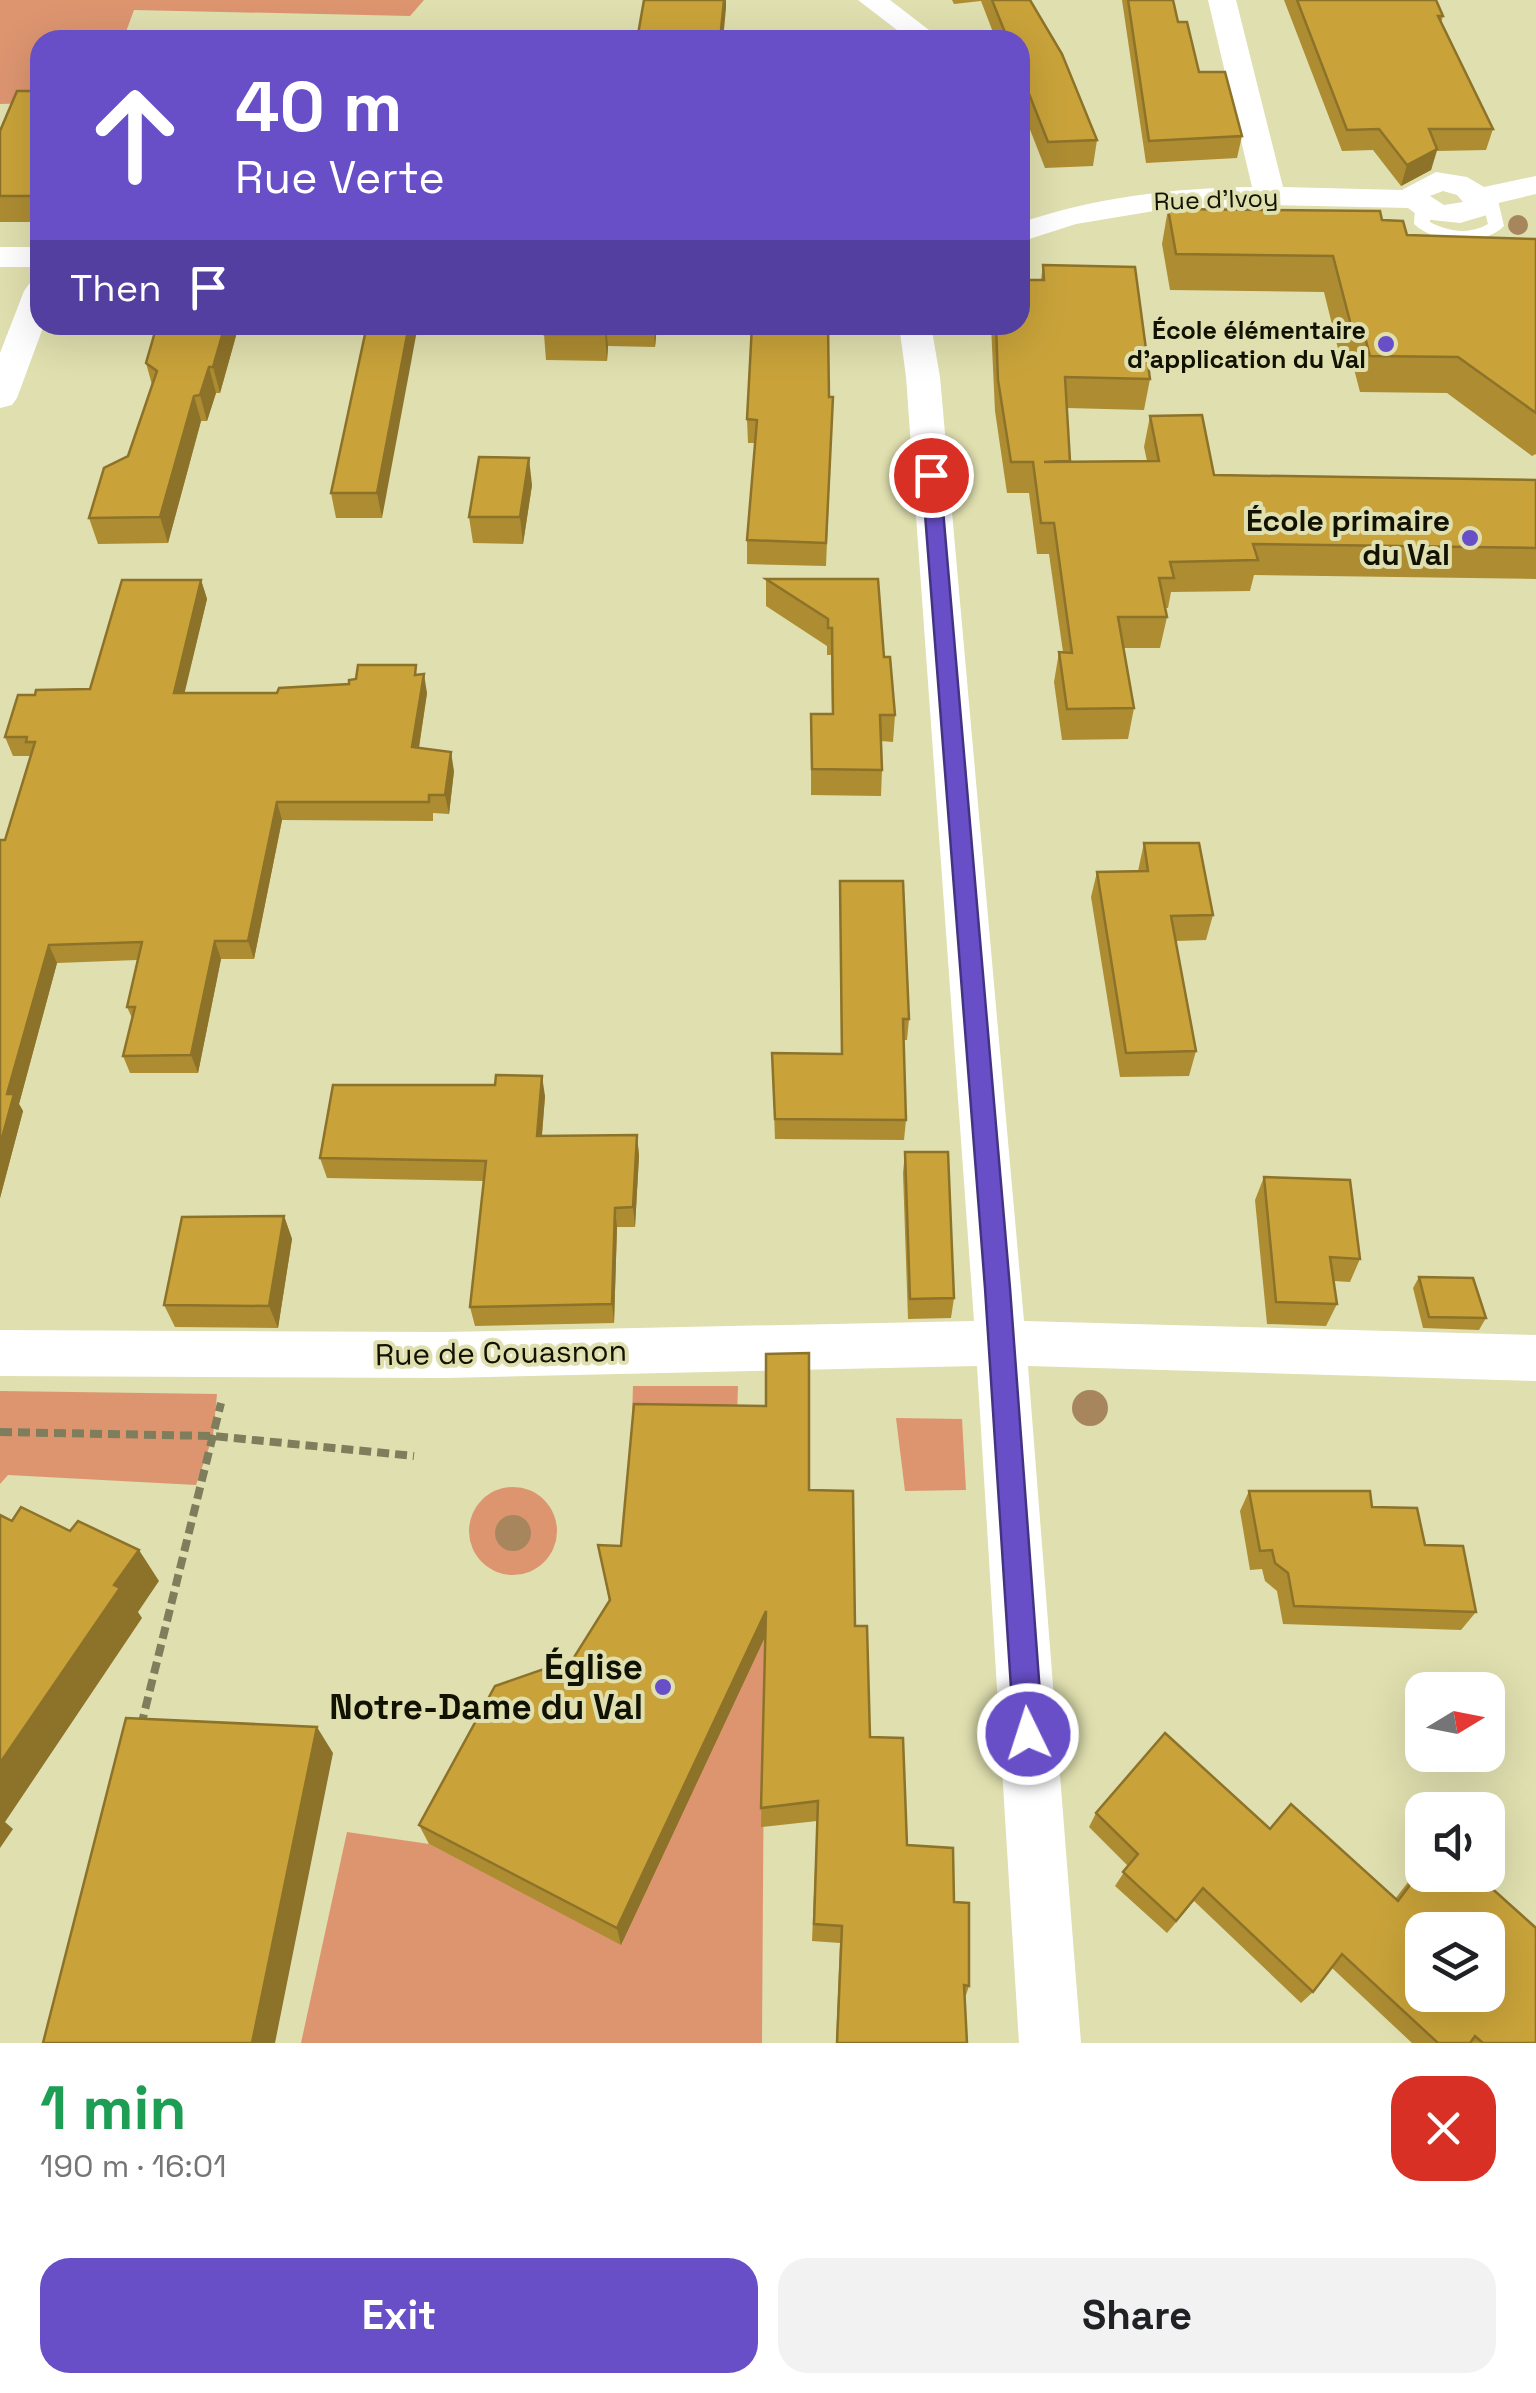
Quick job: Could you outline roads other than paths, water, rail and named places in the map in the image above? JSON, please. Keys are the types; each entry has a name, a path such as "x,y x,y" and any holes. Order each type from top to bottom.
{"street":[{"path":"872,0 914,30"},
{"path":"1222,0 1270,197"},
{"name":"Rue d'Ivoy","path":"1030,222 1147,200 1270,197 1420,203 1442,214 1462,214 1476,208 1483,197 1536,185"},
{"path":"0,257 30,257"},
{"path":"0,398 30,318"},
{"path":"917,335 1002,1343 1050,2043"},
{"name":"Rue de Couasnon","path":"0,1353 525,1354 1002,1343 1536,1358"}],"place":[{"name":"École élémentaire d'application du Val","path":"1386,344"},
{"name":"École primaire du Val","path":"1470,538"},
{"name":"Église Notre-Dame du Val","path":"663,1687"}]}
